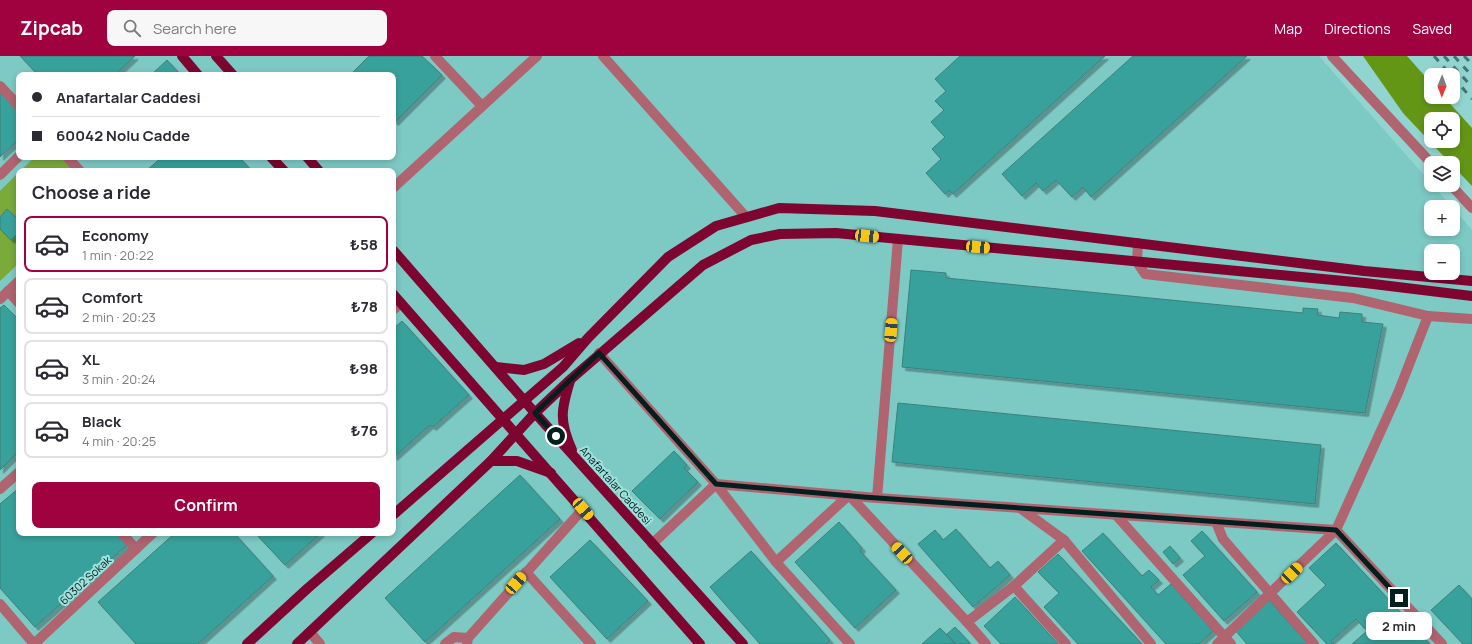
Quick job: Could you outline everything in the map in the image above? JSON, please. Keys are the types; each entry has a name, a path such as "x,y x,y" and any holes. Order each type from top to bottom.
{"main road":[{"path":"182,56 195,72"},
{"path":"216,56 230,72"},
{"path":"274,160 281,168"},
{"path":"309,160 316,168"},
{"path":"396,512 526,401 563,367 588,338 668,257 716,226 779,208 875,211 1364,271 1472,281"},
{"path":"298,644 491,461 535,413 599,353 703,265 751,240 780,234 836,233 1365,283 1472,296"},
{"name":"Anafartalar Caddesi","path":"396,253 535,413 743,644"},
{"path":"396,297 505,419 700,644"},
{"path":"496,367 524,370 544,364 588,338"},
{"path":"571,379 562,414 563,430 576,459"},
{"path":"491,461 517,461 552,473"},
{"path":"247,644 308,588 369,536"}],"street":[{"path":"435,56 482,106"},
{"path":"396,185 537,56"},
{"path":"603,56 746,217"},
{"path":"1332,56 1425,156"},
{"path":"0,86 16,103"},
{"path":"0,175 16,159"},
{"path":"70,160 77,168"},
{"path":"1457,192 1472,208"},
{"path":"878,498 898,239"},
{"path":"1138,243 1136,262 1145,274 1353,298 1428,316 1472,320"},
{"path":"0,299 16,284"},
{"path":"8,291 16,300"},
{"path":"396,307 401,303"},
{"path":"1116,515 1224,642 1270,594 1336,530 1410,365 1428,316"},
{"path":"599,353 716,484 776,562 850,644"},
{"path":"0,489 16,475"},
{"path":"652,544 716,484 849,496 1336,530 1442,644"},
{"path":"776,562 849,496"},
{"path":"849,496 986,644"},
{"path":"1019,508 1064,540 1151,644"},
{"path":"445,644 454,637 468,641 526,572 583,509"},
{"path":"1216,522 1223,539 1314,644"},
{"path":"125,536 136,548"},
{"name":"60302 Sokak","path":"34,644 149,536"},
{"path":"966,622 1014,586 1064,540"},
{"path":"526,572 591,644"},
{"path":"1014,586 1066,644"},
{"path":"0,604 34,644"},
{"path":"310,632 320,644"}],"shaded area":[{"path":"0,56 1319,56 1424,175 1424,192 1439,192 1446,200 1424,200 1424,236 1460,236 1460,216 1472,230 1472,644 0,644"}],"green space":[{"path":"1363,56 1407,56 1424,75 1424,104 1450,104 1458,112 1424,112 1424,135 1403,113"},
{"path":"1460,115 1472,128 1472,186 1460,173 1460,156 1443,156 1436,148 1460,148"},
{"path":"32,160 63,160 71,168 23,168"},
{"path":"16,175 16,266 0,281 0,191"}],"building":[{"path":"20,56 135,56 118,72 35,72"},
{"path":"369,56 422,56 442,75 396,121 396,72 353,72"},
{"path":"960,56 1105,56 953,194 949,190 945,194 926,173 941,159 932,149 945,137 931,122 944,110 935,101 946,91 935,79"},
{"path":"1133,56 1247,56 1091,197 1083,187 1072,197 1056,180 1043,191 1036,183 1022,196 1002,174"},
{"path":"167,60 178,72 154,72"},
{"path":"0,89 16,105 16,142 0,157"},
{"path":"159,160 242,160 249,168 149,168"},
{"path":"7,209 16,217 16,235 11,240 0,229 0,217"},
{"path":"911,270 946,273 946,278 1303,313 1303,308 1318,309 1317,315 1339,318 1340,312 1362,314 1362,322 1383,324 1365,413 902,367"},
{"path":"4,305 16,317 16,454 0,470 0,308"},
{"path":"402,321 469,395 433,427 430,425 396,455 396,326"},
{"path":"898,403 1321,445 1315,504 892,462"},
{"path":"674,451 687,465 684,468 698,482 660,519 632,491"},
{"path":"520,475 560,519 425,642 385,598"},
{"path":"16,491 16,536 119,536 127,545 35,627 0,588 0,504"},
{"path":"839,522 862,548 860,551 896,590 855,628 795,562"},
{"path":"956,529 990,568 998,561 1010,575 973,607 918,544 935,530 943,540"},
{"path":"1202,531 1257,592 1224,621 1183,575 1205,556 1191,541"},
{"path":"1103,533 1142,576 1149,570 1159,580 1151,587 1158,595 1171,584 1213,631 1199,644 1166,644 1082,551"},
{"path":"172,536 237,536 273,576 198,644 136,644 98,602"},
{"path":"258,536 318,536 285,565"},
{"path":"590,540 648,601 607,639 550,577"},
{"path":"1336,543 1430,644 1352,644 1367,631 1356,619 1331,641 1334,644 1327,644 1297,612 1326,585 1309,568"},
{"path":"1170,546 1180,558 1173,564 1163,552"},
{"path":"751,551 830,640 826,644 760,644 710,587"},
{"path":"1058,554 1142,644 1078,644 1044,607 1059,593 1038,572"},
{"path":"1459,585 1472,599 1472,644 1463,644 1431,610"},
{"path":"1015,597 1058,644 1001,644 984,626"},
{"path":"1269,600 1308,644 1247,644 1235,630"},
{"path":"955,627 970,643 956,644 947,634"},
{"path":"940,628 955,644 922,644"}],"railway":[{"path":"1434,56 1445,68"},
{"path":"1444,56 1472,87"},
{"path":"1454,56 1472,76"},
{"path":"1464,56 1472,64"},
{"path":"1460,85 1472,99"}],"route":[{"path":"556,436 535,413 599,353 716,484 863,497 1336,530 1399,598"}]}
